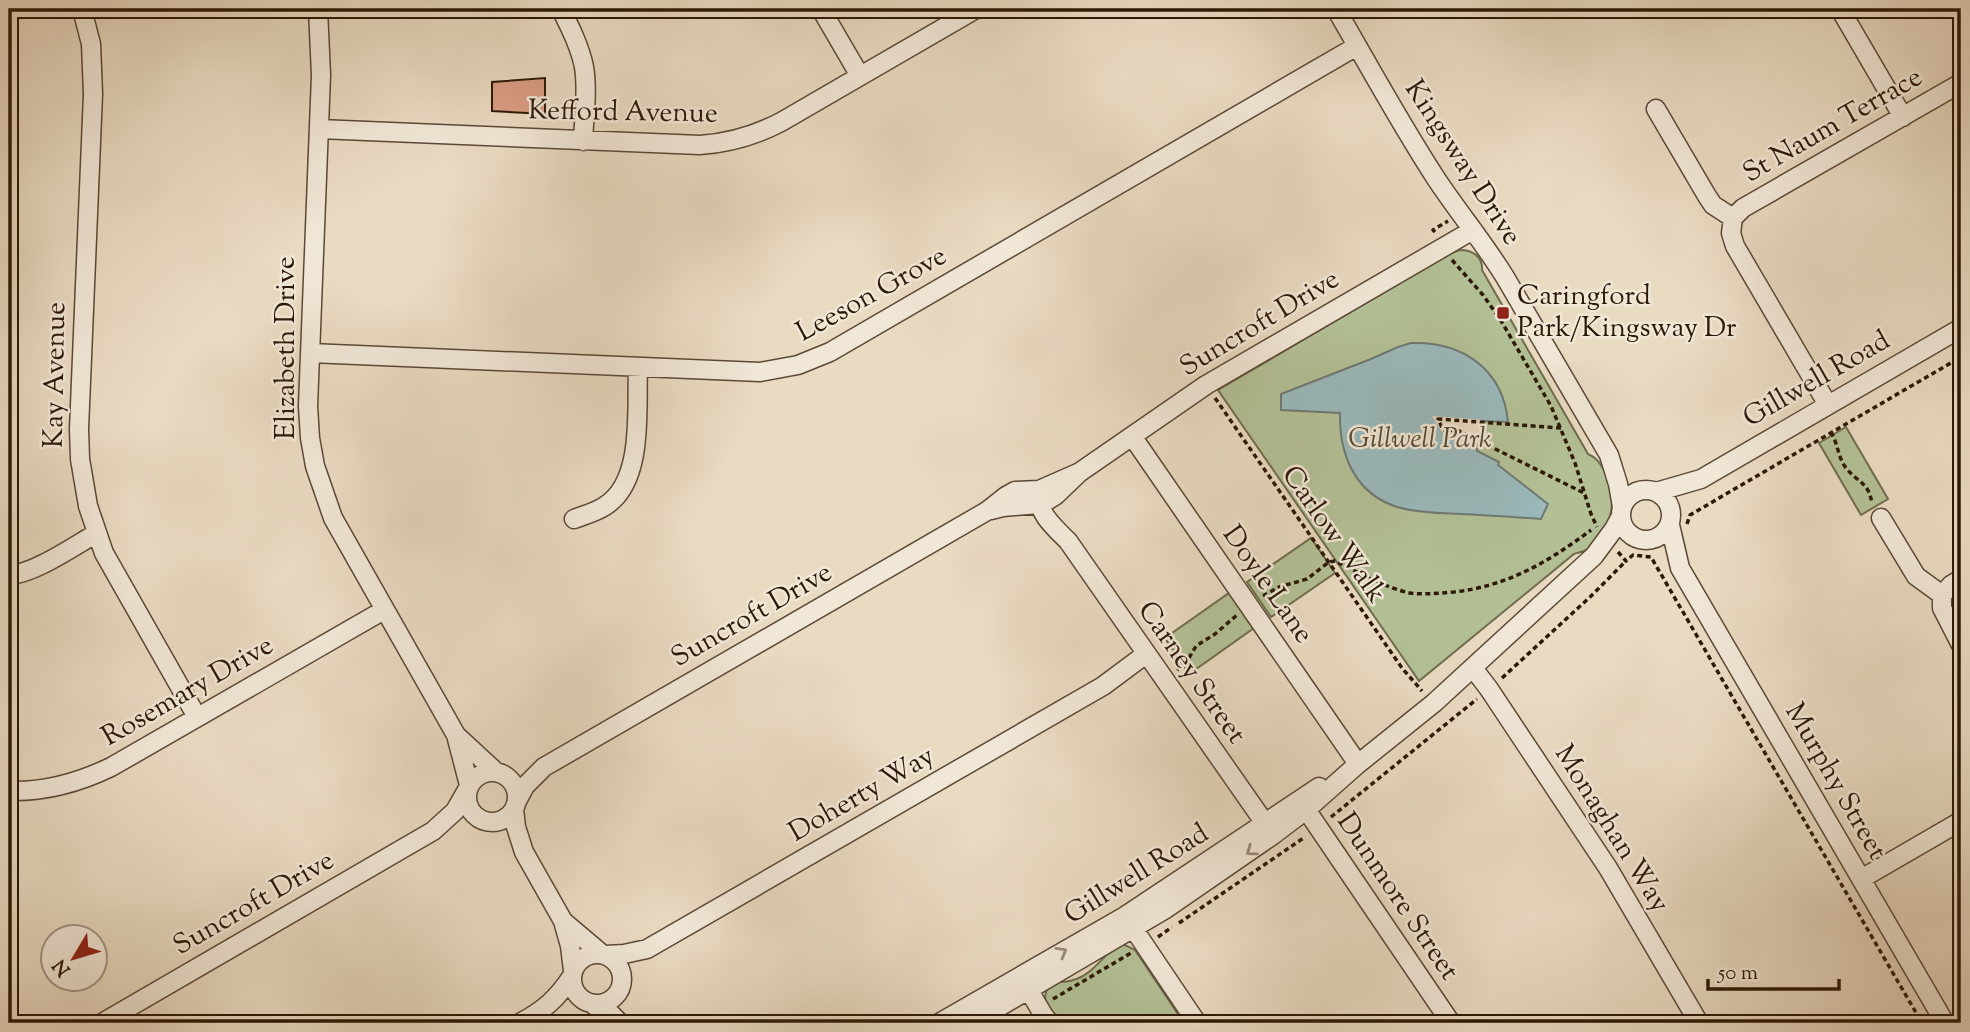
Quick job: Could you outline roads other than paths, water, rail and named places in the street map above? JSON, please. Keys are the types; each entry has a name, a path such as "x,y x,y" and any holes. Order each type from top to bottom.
{"street":[{"name":"Kay Avenue","path":"82,9 91,44 93,94 79,429 83,481 97,533 117,579 197,717"},
{"name":"Elizabeth Drive","path":"318,9 321,63 308,406 315,466 333,518 456,735 468,788"},
{"path":"561,9 584,66 583,141"},
{"path":"821,9 860,76"},
{"name":"Kefford Avenue","path":"319,129 700,145 729,142 773,126 976,9"},
{"name":"Kingsway Drive","path":"1336,9 1421,156 1505,277 1609,455 1618,484 1621,512"},
{"path":"1840,9 1903,117"},
{"name":"Leeson Grove","path":"310,353 760,372 779,370 814,359 1357,46"},
{"name":"St Naum Terrace","path":"1733,218 1743,208 1961,83"},
{"path":"1656,109 1707,197 1713,205 1733,218 1731,233 1735,246 1828,405"},
{"name":"Suncroft Drive","path":"516,805 525,786 544,767 987,511 1056,495 1080,472 1206,385 1473,230"},
{"name":"Gillwell Road","path":"1651,490 1701,479 1961,328"},
{"path":"575,519 604,507 622,490 629,478 635,445 638,367"},
{"name":"Doyle Lane","path":"1132,436 1358,764"},
{"name":"Kingsway Drive","path":"1609,455 1627,474 1651,490"},
{"name":"Gillwell Road","path":"1676,522 1678,505 1701,479"},
{"path":"1605,538 1631,494 1651,490 1668,501 1676,522 1660,537 1642,540 1626,531 1621,512"},
{"name":"Carney Street","path":"1042,498 1050,522 1068,541 1268,829"},
{"path":"1876,513 1916,576 1942,595"},
{"name":"Murphy Street","path":"1669,564 1676,522"},
{"path":"9,575 32,570 97,533"},
{"name":"Gillwell Road","path":"939,1023 1025,983 1129,922 1268,829 1358,764 1434,703 1594,556 1605,538 1642,540"},
{"name":"Murphy Street","path":"1642,540 1660,549 1945,1023"},
{"path":"1961,579 1942,595 1942,608 1961,645"},
{"name":"Rosemary Drive","path":"9,791 49,789 111,767 384,610"},
{"name":"Doherty Way","path":"604,954 624,954 647,949 1103,686 1122,680 1149,659"},
{"name":"Monaghan Way","path":"1473,668 1608,867 1699,1023"},
{"name":"Elizabeth Drive","path":"456,735 500,773"},
{"name":"Suncroft Drive","path":"500,773 544,767"},
{"path":"524,852 505,833 472,812 467,798 468,788 481,774 500,773 514,785 516,827 524,852 564,921 576,992 623,1023"},
{"name":"Suncroft Drive","path":"102,1023 433,831 454,811 468,788"},
{"path":"487,822 505,819 516,805"},
{"name":"Dunmore Street","path":"1302,805 1451,1023"},
{"path":"1861,880 1961,821"},
{"name":"Suncroft Drive","path":"433,831 461,824 487,822"},
{"path":"564,921 620,967 623,976 623,1023"},
{"path":"1129,922 1197,1023"},
{"name":"Doherty Way","path":"621,988 633,966 647,949"},
{"path":"520,1023 542,1010 561,993 581,959 594,953 604,954"},
{"path":"1025,983 1050,1023"},
{"name":"Gillwell Road","path":"972,1023 1025,983"},
{"path":"542,1010 570,1004 605,1003 612,1000 621,988"}],"water":[{"path":"1411,343 1447,347 1463,353 1489,373 1498,387 1508,422 1482,421 1477,451 1499,462 1498,465 1548,504 1541,519 1423,512 1385,502 1372,494 1353,472 1343,444 1340,413 1281,410 1281,394"}],"place":[{"name":"Caringford Park/Kingsway Dr","path":"1503,313"}],"park label":[{"name":"Gillwell Park","path":"1420,440"}]}
